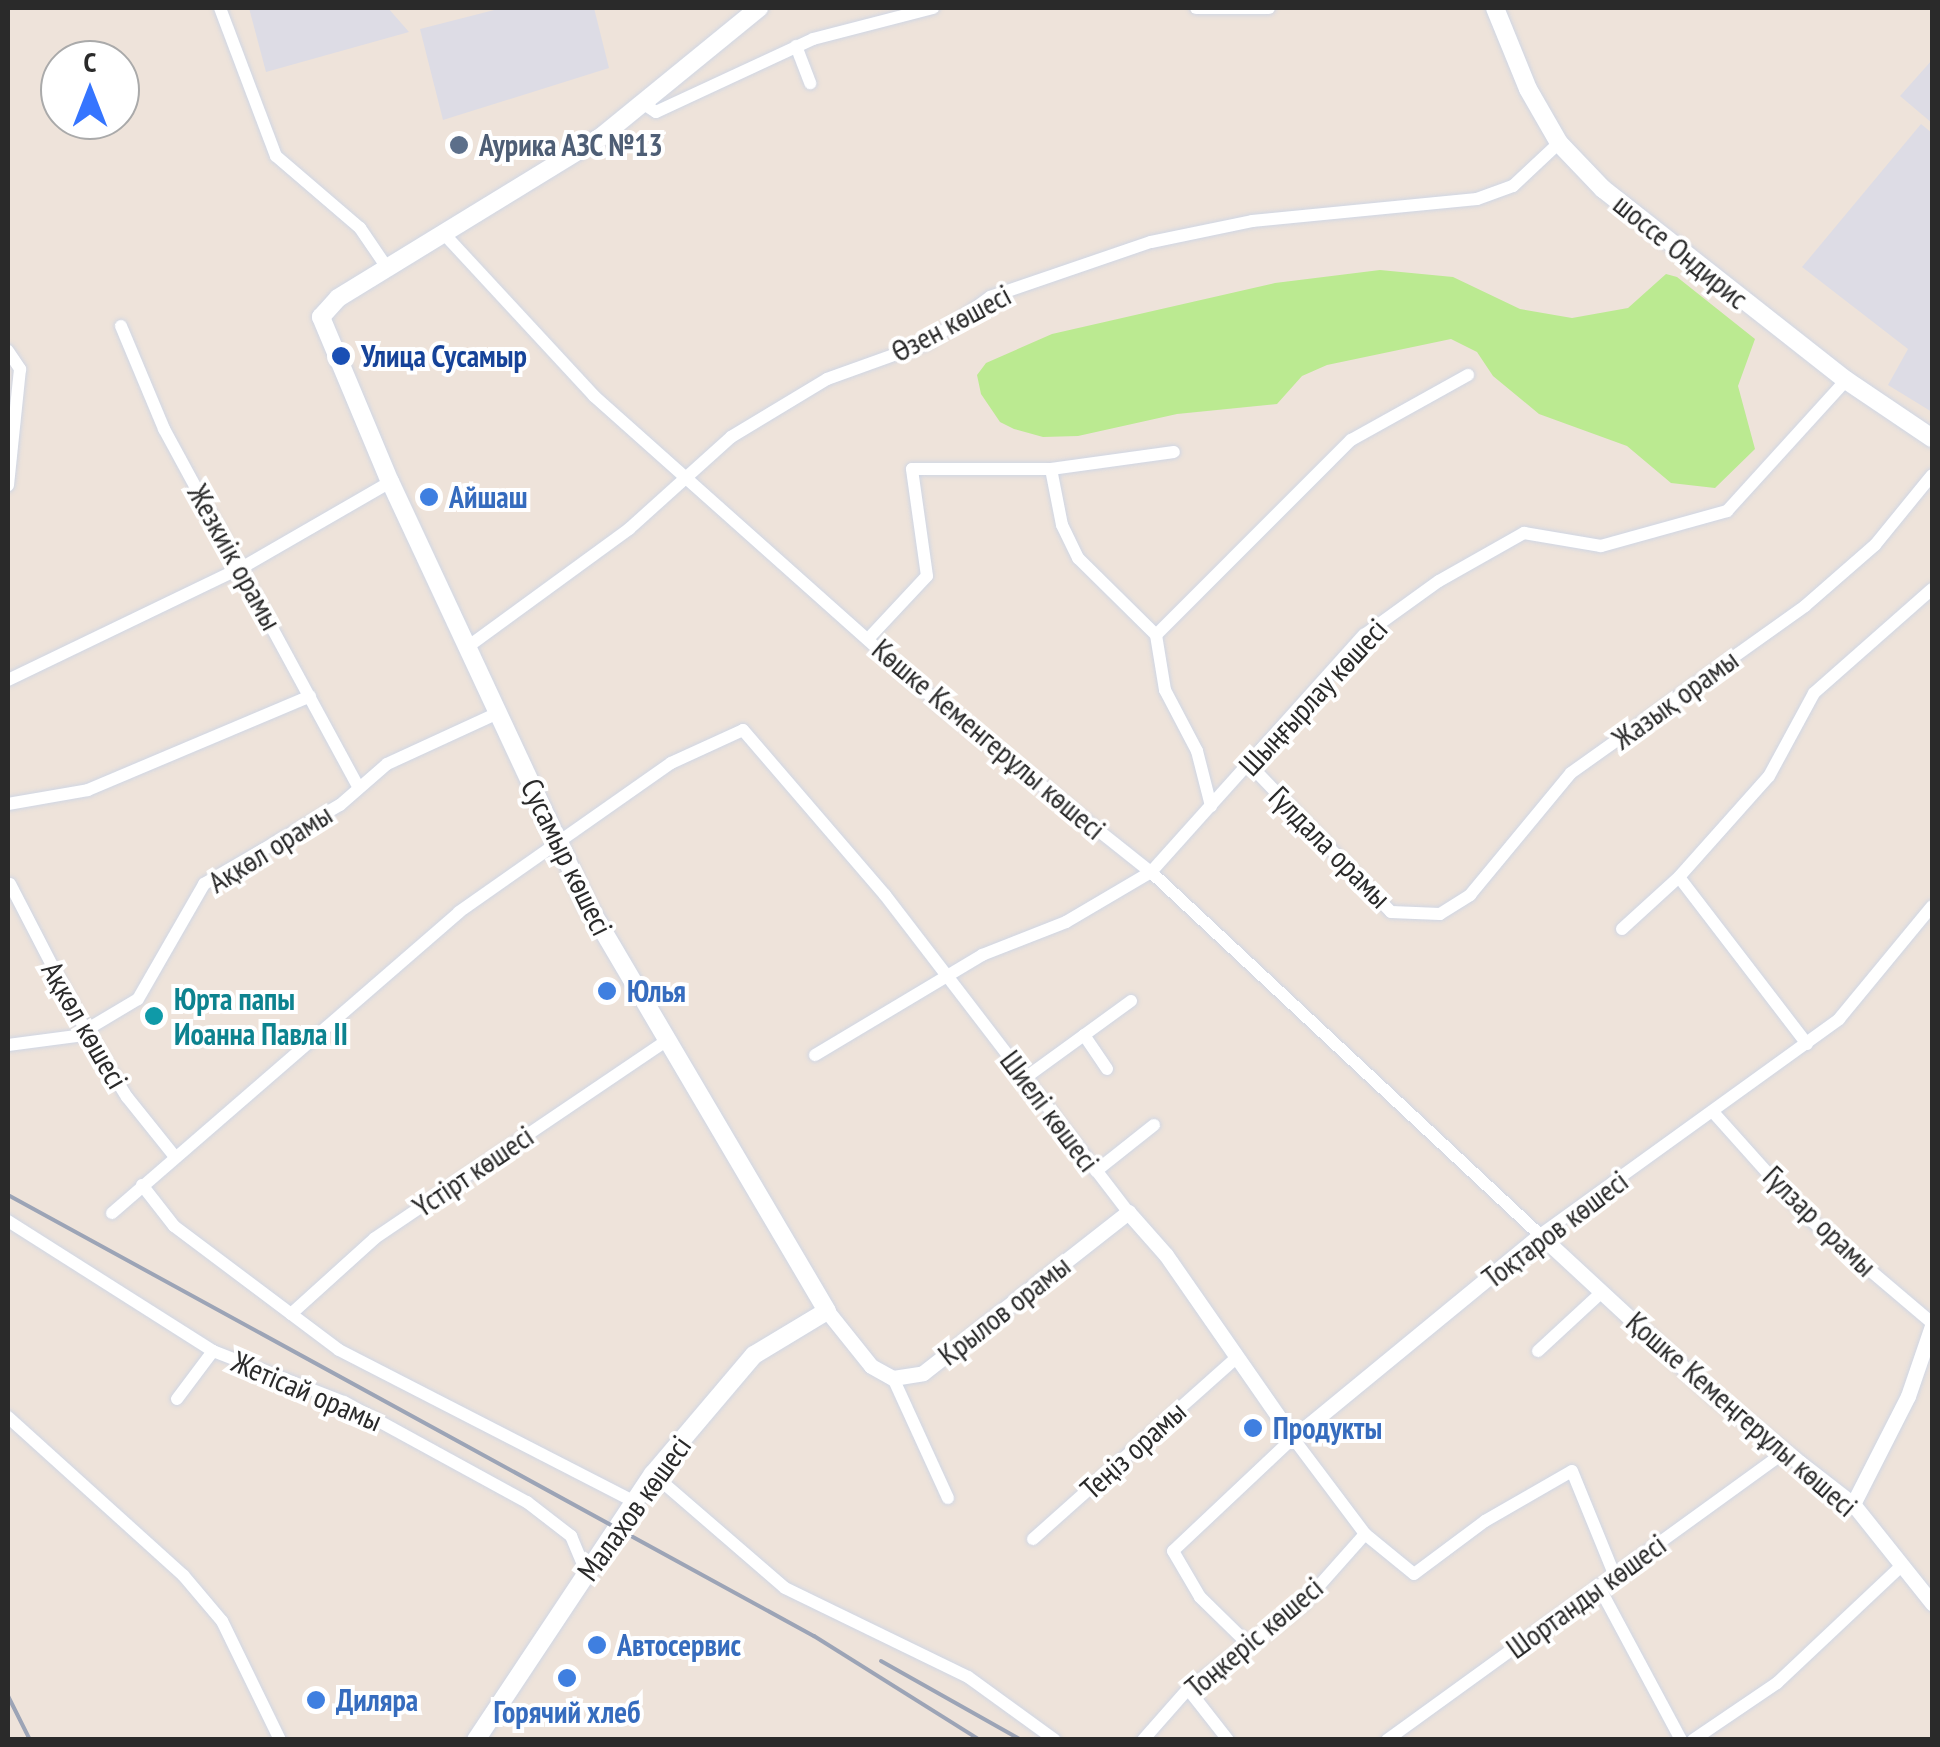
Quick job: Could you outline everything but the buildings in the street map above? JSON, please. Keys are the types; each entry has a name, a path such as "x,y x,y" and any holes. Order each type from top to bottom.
{"main road":[{"path":"388,269 542,178 644,104 759,8"},
{"name":"шоссе Ондирис","path":"1495,8 1528,89 1559,143 1603,190 1846,380 1932,438"},
{"name":"Сусамыр көшесі","path":"388,269 338,298 321,317 390,482 557,841 666,1041 827,1310"},
{"name":"Малахов көшесі","path":"476,1740 652,1474 754,1355 827,1310"}],"street":[{"path":"220,8 276,156 360,228 388,269"},
{"path":"644,104 656,112 796,46 862,22 933,8"},
{"path":"1196,8 1268,8"},
{"path":"796,46 810,83"},
{"name":"Өзен көшесі","path":"466,648 630,529 685,474 792,396 927,343 990,297 1184,234 1328,209 1477,200 1513,186 1559,143"},
{"name":"Көшке Кеменгерұлы көшесі","path":"446,236 583,385 942,706 1151,872 1540,1235"},
{"name":"Жезкиік орамы","path":"122,326 164,429 243,567 358,784"},
{"path":"8,351 20,369 8,485"},
{"path":"1156,636 1351,440 1468,375"},
{"name":"Шыңғырлау көшесі","path":"1151,872 1364,636 1439,581 1524,534 1601,546 1727,511 1846,380"},
{"path":"868,639 927,576 912,469 1050,468 1174,452"},
{"path":"1050,468 1062,525 1078,558 1156,636 1160,675 1197,751 1211,806"},
{"name":"Жазық орамы","path":"1419,918 1440,914 1470,895 1570,773 1831,584 1874,545 1932,475"},
{"path":"8,680 243,567 390,482"},
{"path":"1622,929 1678,877 1768,776 1814,693 1932,588"},
{"path":"8,804 88,790 310,696"},
{"name":"Ақкөл орамы","path":"86,1031 138,999 153,981 204,884 340,804 358,784 498,713"},
{"name":"Шиелі көшесі","path":"557,841 706,743 744,730 947,974 1096,1171 1166,1255 1234,1360 1365,1534 1403,1569 1414,1574 1485,1521 1572,1472 1614,1574"},
{"name":"Гүлдала орамы","path":"1249,764 1390,912 1419,918"},
{"path":"112,1214 459,912 557,841"},
{"path":"816,1055 947,974 1066,922 1151,872"},
{"path":"1678,877 1807,1044"},
{"name":"Ақкөл көшесі","path":"10,884 13,906 86,1031 127,1097 176,1157"},
{"name":"Тоқтаров көшесі","path":"1248,1644 1200,1597 1173,1552 1293,1438 1540,1235 1807,1044 1864,995 1932,906"},
{"path":"1025,1078 1131,1001"},
{"path":"8,1045 86,1031"},
{"path":"1084,1036 1108,1069"},
{"name":"Үстірт көшесі","path":"291,1314 374,1238 666,1041"},
{"name":"Гүлзар орамы","path":"1713,1112 1806,1216 1932,1325"},
{"path":"1096,1171 1154,1125"},
{"path":"142,1185 174,1226 339,1350 635,1502"},
{"name":"Крылов орамы","path":"894,1378 941,1362 1128,1212"},
{"name":"Жетісай орамы","path":"8,1220 213,1351 344,1402 527,1502 571,1536 587,1574"},
{"name":"Қошке Кемеңгерұлы көшесі","path":"1540,1235 1784,1453 1853,1504 1932,1603"},
{"path":"1538,1351 1602,1292"},
{"name":"Сусамыр көшесі","path":"827,1310 870,1366 894,1378"},
{"path":"1853,1504 1908,1396 1932,1325"},
{"path":"177,1399 213,1351"},
{"name":"Теңіз орамы","path":"1033,1540 1234,1360"},
{"path":"894,1378 948,1498"},
{"path":"8,1418 184,1575 222,1621 280,1740"},
{"name":"Шортанды көшесі","path":"1387,1740 1784,1453"},
{"path":"652,1474 785,1588 968,1677 1055,1740"},
{"name":"Тоңкерiс көшесі","path":"1143,1740 1188,1689 1302,1605 1365,1534"},
{"path":"1693,1740 1776,1683 1901,1566"},
{"path":"1598,1585 1681,1740"},
{"path":"1188,1689 1228,1740"}],"shaded area":[{"path":"249,8 388,8 409,32 266,72"},
{"path":"502,8 594,8 609,68 443,120 420,29"},
{"path":"1932,60 1932,123 1900,96"},
{"path":"1921,124 1932,133 1932,412 1888,385 1908,349 1802,267"}],"green space":[{"path":"1380,270 1453,277 1520,309 1572,318 1628,308 1666,274 1677,277 1755,339 1738,386 1755,449 1715,488 1671,483 1627,446 1539,414 1493,376 1477,352 1451,339 1327,365 1302,376 1277,404 1177,414 1078,436 1043,437 1014,429 1000,422 981,394 977,375 986,363 1052,334 1275,283"}],"railway":[{"path":"8,1195 814,1636 980,1740"},
{"path":"881,1661 1021,1740"},
{"path":"8,1696 30,1740"}],"place":[{"name":"Аурика АЗС №13","path":"459,145"},
{"name":"Улица Сусамыр","path":"341,356"},
{"name":"Айшаш","path":"429,497"},
{"name":"Юлья","path":"607,991"},
{"name":"Юрта папы Иоанна Павла II","path":"154,1016"},
{"name":"Продукты","path":"1253,1428"},
{"name":"Автосервис","path":"597,1645"},
{"name":"Горячий хлеб","path":"567,1678"},
{"name":"Диляра","path":"316,1700"}]}
